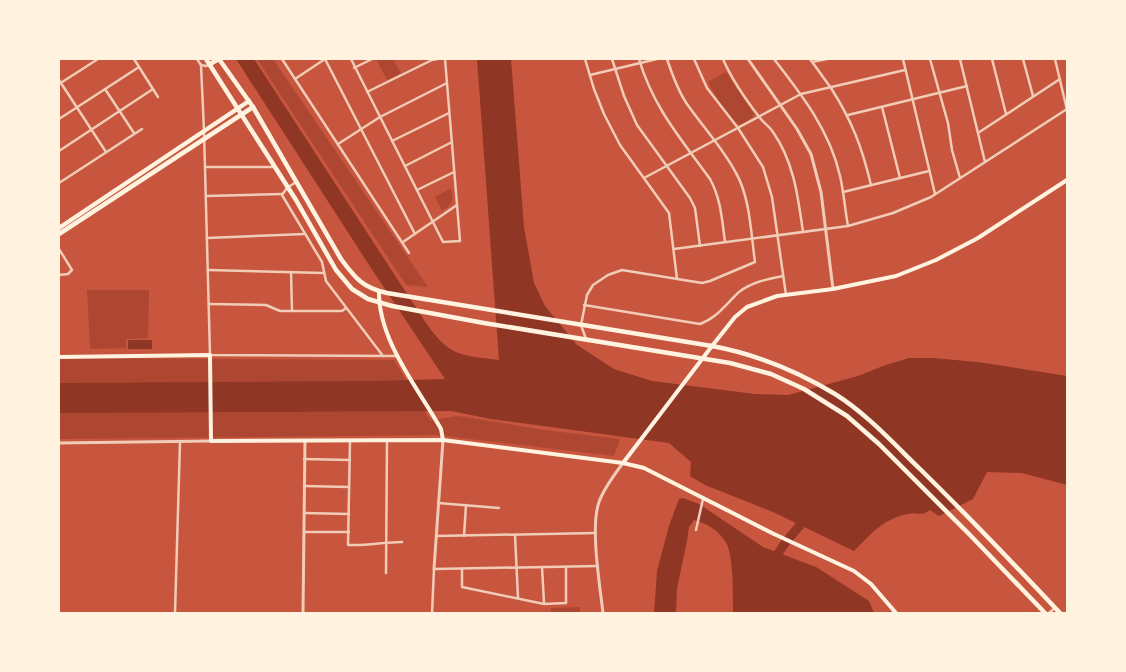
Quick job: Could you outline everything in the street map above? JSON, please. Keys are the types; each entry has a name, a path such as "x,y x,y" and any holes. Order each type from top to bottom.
{"main road":[{"path":"206,59 239,108 343,280 352,289 379,303 392,306 730,363 771,374 804,389 847,416 879,444 1045,613"},
{"path":"210,64 219,59 249,101 341,259 355,278 372,289 712,346 732,350 778,365 835,394 868,418 978,526 1060,613"},
{"path":"59,228 249,101"},
{"path":"59,234 252,107"},
{"path":"622,463 702,358 735,317 747,307 786,295 896,276 936,260 978,238 1067,180"},
{"path":"379,291 379,303 388,334 403,366 442,429 443,440"},
{"path":"59,357 210,355 211,441 443,440 622,463 655,472 703,501 854,571 871,584 896,613"}],"street":[{"path":"97,59 59,83 106,152"},
{"path":"134,59 158,97"},
{"path":"197,59 201,65 205,138 210,355 398,356"},
{"path":"282,59 409,253"},
{"path":"295,79 325,59 414,234"},
{"path":"350,59 443,242 460,241 446,59"},
{"path":"354,68 372,59"},
{"path":"367,92 437,59"},
{"path":"585,59 604,114 620,146 669,213 677,279"},
{"path":"612,59 624,96 637,125 685,190 695,208 700,246"},
{"path":"590,75 640,61 657,59"},
{"path":"584,339 581,325 584,305 593,285 608,275 622,270 702,283 710,282 755,262 742,186 736,172 686,103 667,59"},
{"path":"694,59 707,88 738,128 763,167 769,182 786,295"},
{"path":"723,59 731,76 773,132 790,167 796,187 803,232"},
{"path":"748,59 797,129 811,154 821,192 833,288"},
{"path":"774,59 810,107 827,138 840,176 848,226"},
{"path":"810,59 848,115 863,151 871,184"},
{"path":"812,62 827,59"},
{"path":"903,59 935,194"},
{"path":"930,59 948,123 952,150 960,178"},
{"path":"960,59 985,162"},
{"path":"992,59 1006,114"},
{"path":"1023,59 1033,97"},
{"path":"674,249 848,226 893,214 935,194 1067,109 1055,59"},
{"path":"640,61 648,86 661,112 692,153 714,188 720,204 725,242"},
{"path":"201,65 206,66 210,64"},
{"path":"59,119 138,67"},
{"path":"644,178 801,94 905,70"},
{"path":"978,133 1060,79"},
{"path":"338,144 380,117 447,84"},
{"path":"848,115 967,86"},
{"path":"105,88 134,133"},
{"path":"59,151 153,89"},
{"path":"882,107 900,178"},
{"path":"392,141 450,112"},
{"path":"59,183 142,128"},
{"path":"405,166 452,142"},
{"path":"205,167 274,167"},
{"path":"843,192 929,171"},
{"path":"417,190 454,172"},
{"path":"283,194 287,188 296,182"},
{"path":"206,196 283,194"},
{"path":"283,194 322,262 326,281 383,356"},
{"path":"402,242 457,205"},
{"path":"207,238 305,234"},
{"path":"59,249 72,269 72,272 68,274 59,275"},
{"path":"208,270 324,273"},
{"path":"291,272 292,311"},
{"path":"584,305 700,324 713,318 746,288 761,281 783,276"},
{"path":"209,304 266,305 280,311 342,311 346,308"},
{"path":"386,440 386,573"},
{"path":"432,613 443,440"},
{"path":"59,443 211,441"},
{"path":"303,613 305,441"},
{"path":"350,441 348,545 371,546 386,542 402,542"},
{"path":"175,613 180,442"},
{"path":"304,459 350,460"},
{"path":"603,613 598,566 596,517 598,504 622,463"},
{"path":"304,486 349,487"},
{"path":"696,530 703,501"},
{"path":"438,503 499,508"},
{"path":"464,536 466,505"},
{"path":"304,513 349,514"},
{"path":"304,532 349,532"},
{"path":"436,536 596,534"},
{"path":"514,535 518,598"},
{"path":"434,569 598,566"},
{"path":"542,567 544,604"},
{"path":"462,569 462,587 544,604 566,603 566,567"},
{"path":"1050,613 1055,608"}],"shaded area":[{"path":"236,59 254,59 426,323 434,334 449,348 465,355 499,360 477,59 511,59 524,227 534,283 545,306 577,345 614,369 652,381 755,394 788,395 858,376 909,358 978,362 1067,376 1067,485 1022,473 987,472 973,499 939,516 930,510 921,514 908,514 892,519 878,528 854,551 773,512 705,485 690,476 691,462 669,443 491,419 451,411 59,413 59,383 445,379"},
{"path":"257,59 273,59 428,287 406,285"},
{"path":"376,59 393,59 401,73 387,80"},
{"path":"726,72 754,114 753,117 740,125 726,112 708,82"},
{"path":"451,188 452,202 442,211 435,197"},
{"path":"87,290 149,290 148,338 126,339 126,348 90,349"},
{"path":"128,340 152,340 152,349 128,349"},
{"path":"59,358 394,360 430,420 458,416 545,430 620,439 614,456 436,435 59,439"},
{"path":"683,498 699,504 763,547 816,567 869,601 874,613 733,613 732,576 728,547 715,530 694,520 689,527 677,588 676,613 654,613 657,571 669,526 679,499"},
{"path":"580,607 580,613 551,613 551,608"}],"waterway":[{"path":"773,561 806,518"}]}
